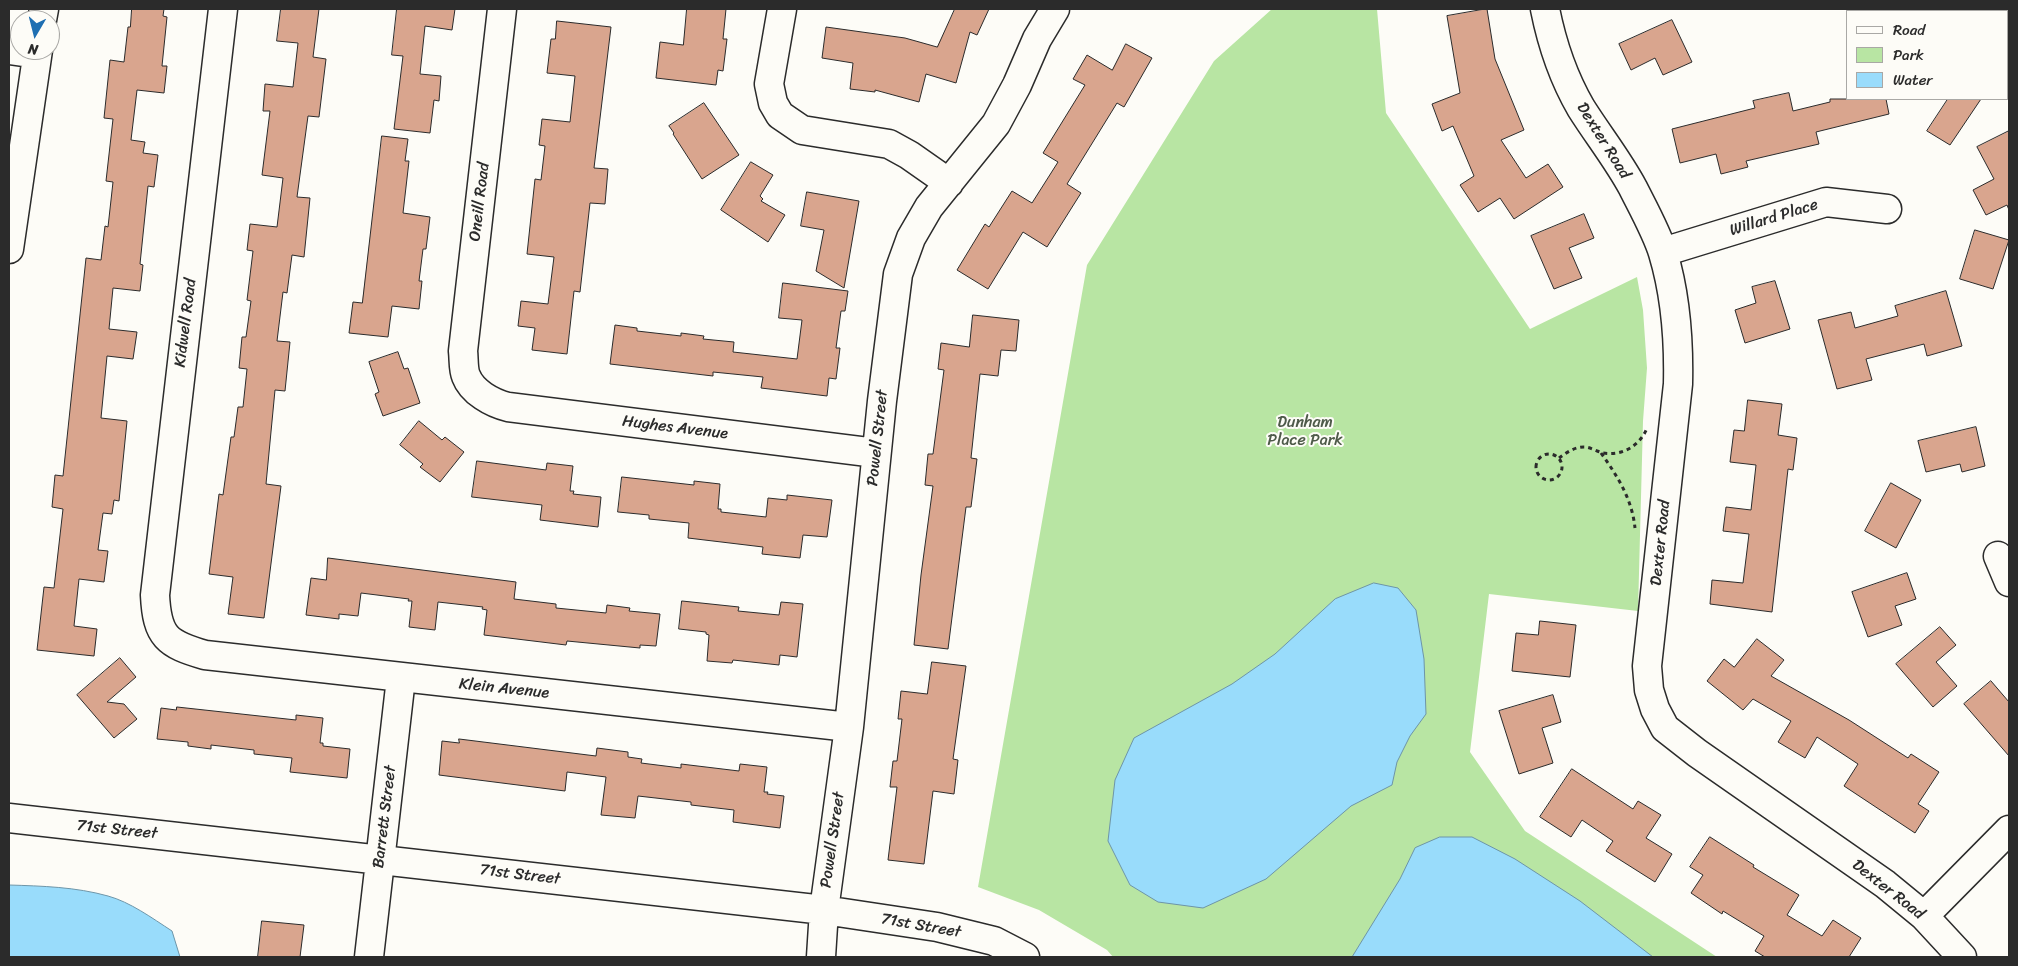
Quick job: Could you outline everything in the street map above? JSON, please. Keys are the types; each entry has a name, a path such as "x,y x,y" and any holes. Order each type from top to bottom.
{"street":[{"name":"Kidwell Road","path":"164,635 156,616 155,595 223,9"},
{"name":"Oneill Road","path":"478,391 466,376 463,351 502,9"},
{"path":"782,9 769,84 772,103 780,115 802,130 889,144 909,155 949,183"},
{"name":"Powell Street","path":"821,957 824,910 849,726 876,453 898,274 911,238 929,207 996,124 1017,85 1037,39 1055,9"},
{"name":"Dexter Road","path":"1545,9 1549,31 1568,82 1581,108 1632,187 1663,252 1677,323 1679,359 1677,394 1647,666 1649,690 1655,709 1665,728 1697,753 1885,884 1924,916 1962,957"},
{"path":"9,249 36,60"},
{"name":"Willard Place","path":"1663,252 1826,202 1887,209"},
{"name":"Hughes Avenue","path":"478,391 496,404 508,407 876,453"},
{"path":"1998,556 2009,582"},
{"name":"Klein Avenue","path":"164,635 179,648 206,655 849,726"},
{"name":"Barrett Street","path":"369,957 401,678"},
{"name":"71st Street","path":"9,818 824,910 937,927 994,941 1025,957"},
{"path":"1924,916 2009,830"}],"path":[{"path":"1559,458 1574,449 1583,447 1612,454 1628,450 1638,443 1646,430 1648,422"},
{"path":"1601,452 1626,492 1634,517 1635,528"},
{"path":"1551,454 1559,458 1562,471 1557,478 1548,480 1541,478 1536,470 1539,458 1551,454"}],"green space":[{"name":"Dunham Place Park","path":"1272,9 1377,9 1386,113 1530,329 1637,277 1643,310 1647,368 1643,421 1638,611 1489,594 1470,752 1525,831 1717,957 1113,957 1107,950 1039,910 978,887 1087,265 1214,61"}],"water":[{"path":"1374,583 1398,588 1416,610 1424,659 1426,714 1410,736 1397,762 1392,785 1351,806 1266,879 1203,908 1158,902 1130,885 1108,841 1115,780 1134,738 1232,684 1275,654 1335,599"},
{"path":"1440,837 1472,837 1515,859 1580,901 1653,957 1352,957 1400,879 1415,848"},
{"path":"9,885 71,889 96,893 124,902 172,931 180,957 9,957"}],"building":[{"path":"132,9 164,9 163,16 167,17 162,66 167,66 164,93 137,90 131,140 145,142 143,153 158,155 154,187 148,186 140,264 143,265 140,291 113,288 109,329 137,332 133,359 107,356 101,418 127,421 119,501 114,500 112,514 103,513 98,550 108,551 104,582 79,579 74,626 97,629 94,656 37,650 44,587 54,588 63,509 52,507 55,475 63,476 86,258 101,260 105,226 108,227 113,182 106,181 113,119 104,118 110,60 124,62"},
{"path":"281,9 319,9 313,57 326,59 319,117 308,116 297,197 310,198 304,257 292,255 287,293 283,292 277,341 290,342 285,391 275,390 266,484 281,486 264,618 228,614 233,577 209,574 219,494 223,495 231,437 234,437 238,407 243,407 247,369 239,368 242,337 246,337 251,301 247,300 253,251 247,250 250,224 277,227 283,178 262,175 270,111 263,111 265,84 293,87 298,43 277,41"},
{"path":"397,9 455,9 452,30 425,26 420,74 441,76 439,101 434,100 430,133 394,129 403,56 392,55"},
{"path":"687,9 726,9 723,39 727,39 723,71 718,70 716,85 656,78 660,42 683,45"},
{"path":"955,9 989,9 977,35 970,32 956,83 926,74 919,102 875,90 875,92 850,89 853,63 822,58 826,27 905,38 937,47"},
{"path":"1487,9 1495,59 1524,130 1501,140 1526,178 1548,164 1563,187 1514,219 1500,198 1478,212 1460,185 1474,176 1453,126 1442,131 1432,104 1460,93 1447,16"},
{"path":"1672,20 1692,62 1663,75 1655,58 1631,70 1619,44"},
{"path":"557,21 611,27 594,168 608,169 605,204 590,203 580,292 574,291 567,354 532,350 535,328 518,326 521,301 548,304 554,257 527,254 535,179 541,180 545,146 539,145 542,119 570,122 575,76 547,73 551,39 555,39"},
{"path":"1126,44 1152,58 1124,107 1117,103 1067,184 1081,193 1047,247 1023,232 988,289 957,270 985,224 989,227 1012,191 1032,203 1058,162 1043,153 1085,85 1073,79 1087,55 1112,70"},
{"path":"1789,93 1793,111 1830,102 1830,99 1886,100 1889,114 1816,132 1819,144 1746,161 1748,167 1721,174 1716,154 1680,163 1672,129 1755,108 1753,101"},
{"path":"1947,100 1980,100 1950,145 1927,131"},
{"path":"704,103 739,155 702,179 669,126"},
{"path":"2009,131 2009,210 2007,205 1986,215 1973,190 1994,179 1977,147"},
{"path":"382,136 408,139 405,161 409,161 403,213 430,217 419,281 422,281 419,309 392,306 388,337 349,333 353,302 362,303"},
{"path":"751,162 773,175 760,196 763,199 761,201 785,215 768,242 721,210"},
{"path":"807,192 859,201 844,288 816,271 824,230 801,226"},
{"path":"1584,214 1594,238 1569,248 1582,278 1554,289 1531,236"},
{"path":"1975,230 2009,240 1993,289 1960,279"},
{"path":"1775,281 1790,329 1745,343 1735,310 1756,303 1752,287"},
{"path":"783,283 848,291 845,311 841,311 836,348 840,348 836,379 829,378 827,396 761,388 763,377 713,372 713,376 610,364 615,325 637,328 637,331 681,336 681,333 704,336 703,339 734,342 733,352 797,359 802,320 779,318"},
{"path":"1946,291 1962,346 1927,356 1924,344 1866,359 1872,380 1837,389 1818,320 1851,312 1855,328 1898,316 1895,306"},
{"path":"973,315 1019,320 1016,351 1001,350 998,376 980,374 971,458 977,459 971,507 966,507 948,649 914,645 933,486 925,485 928,454 933,454 944,370 938,369 941,343 969,347"},
{"path":"398,352 404,369 408,368 420,403 383,416 375,394 379,392 369,362"},
{"path":"1748,400 1782,404 1778,435 1797,438 1793,470 1788,469 1772,612 1710,604 1712,580 1743,583 1749,534 1723,531 1726,507 1751,510 1756,465 1730,462 1734,430 1744,431"},
{"path":"419,421 442,440 445,437 464,452 440,482 420,467 423,464 400,445"},
{"path":"1976,427 1985,466 1962,472 1960,464 1926,472 1918,441"},
{"path":"477,461 546,470 547,463 573,466 570,491 574,491 573,494 601,497 598,527 540,520 542,505 472,497"},
{"path":"622,477 694,485 694,481 720,484 718,509 721,509 721,512 766,517 768,498 787,500 787,495 832,500 827,537 803,535 800,558 762,554 763,547 688,538 689,523 649,519 649,515 618,512"},
{"path":"1891,483 1921,500 1896,548 1865,531"},
{"path":"328,558 516,582 514,599 556,604 556,608 606,613 607,605 630,608 629,611 660,614 656,646 640,645 640,648 567,641 566,645 484,635 487,610 482,609 483,607 438,602 435,630 409,627 412,601 408,601 409,599 361,593 358,616 339,614 339,619 306,615 311,578 326,580"},
{"path":"1907,573 1916,599 1895,606 1902,625 1868,637 1852,592"},
{"path":"682,601 739,607 738,611 779,615 781,602 803,604 797,657 780,655 779,665 733,660 732,663 707,661 709,635 706,632 679,629"},
{"path":"1540,621 1576,625 1570,677 1512,671 1516,633 1538,635"},
{"path":"1940,627 1956,645 1936,662 1957,686 1933,707 1896,664"},
{"path":"1757,639 1784,660 1771,676 1849,720 1908,758 1911,754 1939,772 1918,804 1929,811 1915,833 1844,786 1858,764 1817,737 1805,758 1778,742 1791,721 1753,699 1743,710 1707,681 1724,659 1734,667"},
{"path":"120,658 136,677 107,702 124,704 137,719 114,738 77,695"},
{"path":"932,662 966,666 953,759 958,760 954,794 933,791 924,864 888,860 897,787 890,787 893,761 897,761 902,719 898,719 901,691 927,694"},
{"path":"1991,681 2009,702 2009,756 1964,704"},
{"path":"1553,695 1561,722 1542,728 1553,763 1519,774 1499,711"},
{"path":"177,707 296,720 296,715 323,718 320,743 323,743 323,746 350,749 347,778 290,772 292,758 254,754 254,750 211,745 211,749 188,746 188,742 157,739 161,708 176,710"},
{"path":"459,739 596,756 597,748 628,752 628,757 642,759 641,763 681,768 681,764 739,771 740,764 767,767 764,792 784,796 780,828 733,822 734,810 691,805 691,802 638,796 635,818 601,815 606,777 567,772 565,791 439,775 442,741 459,743"},
{"path":"1572,769 1633,809 1638,801 1661,815 1646,838 1672,854 1655,882 1606,851 1613,841 1582,820 1571,837 1540,817"},
{"path":"1710,837 1754,865 1753,867 1799,895 1787,915 1822,936 1833,920 1861,938 1849,957 1765,957 1755,951 1764,936 1723,911 1722,914 1691,893 1703,875 1690,867"},
{"path":"262,921 304,925 300,957 258,957"}]}
